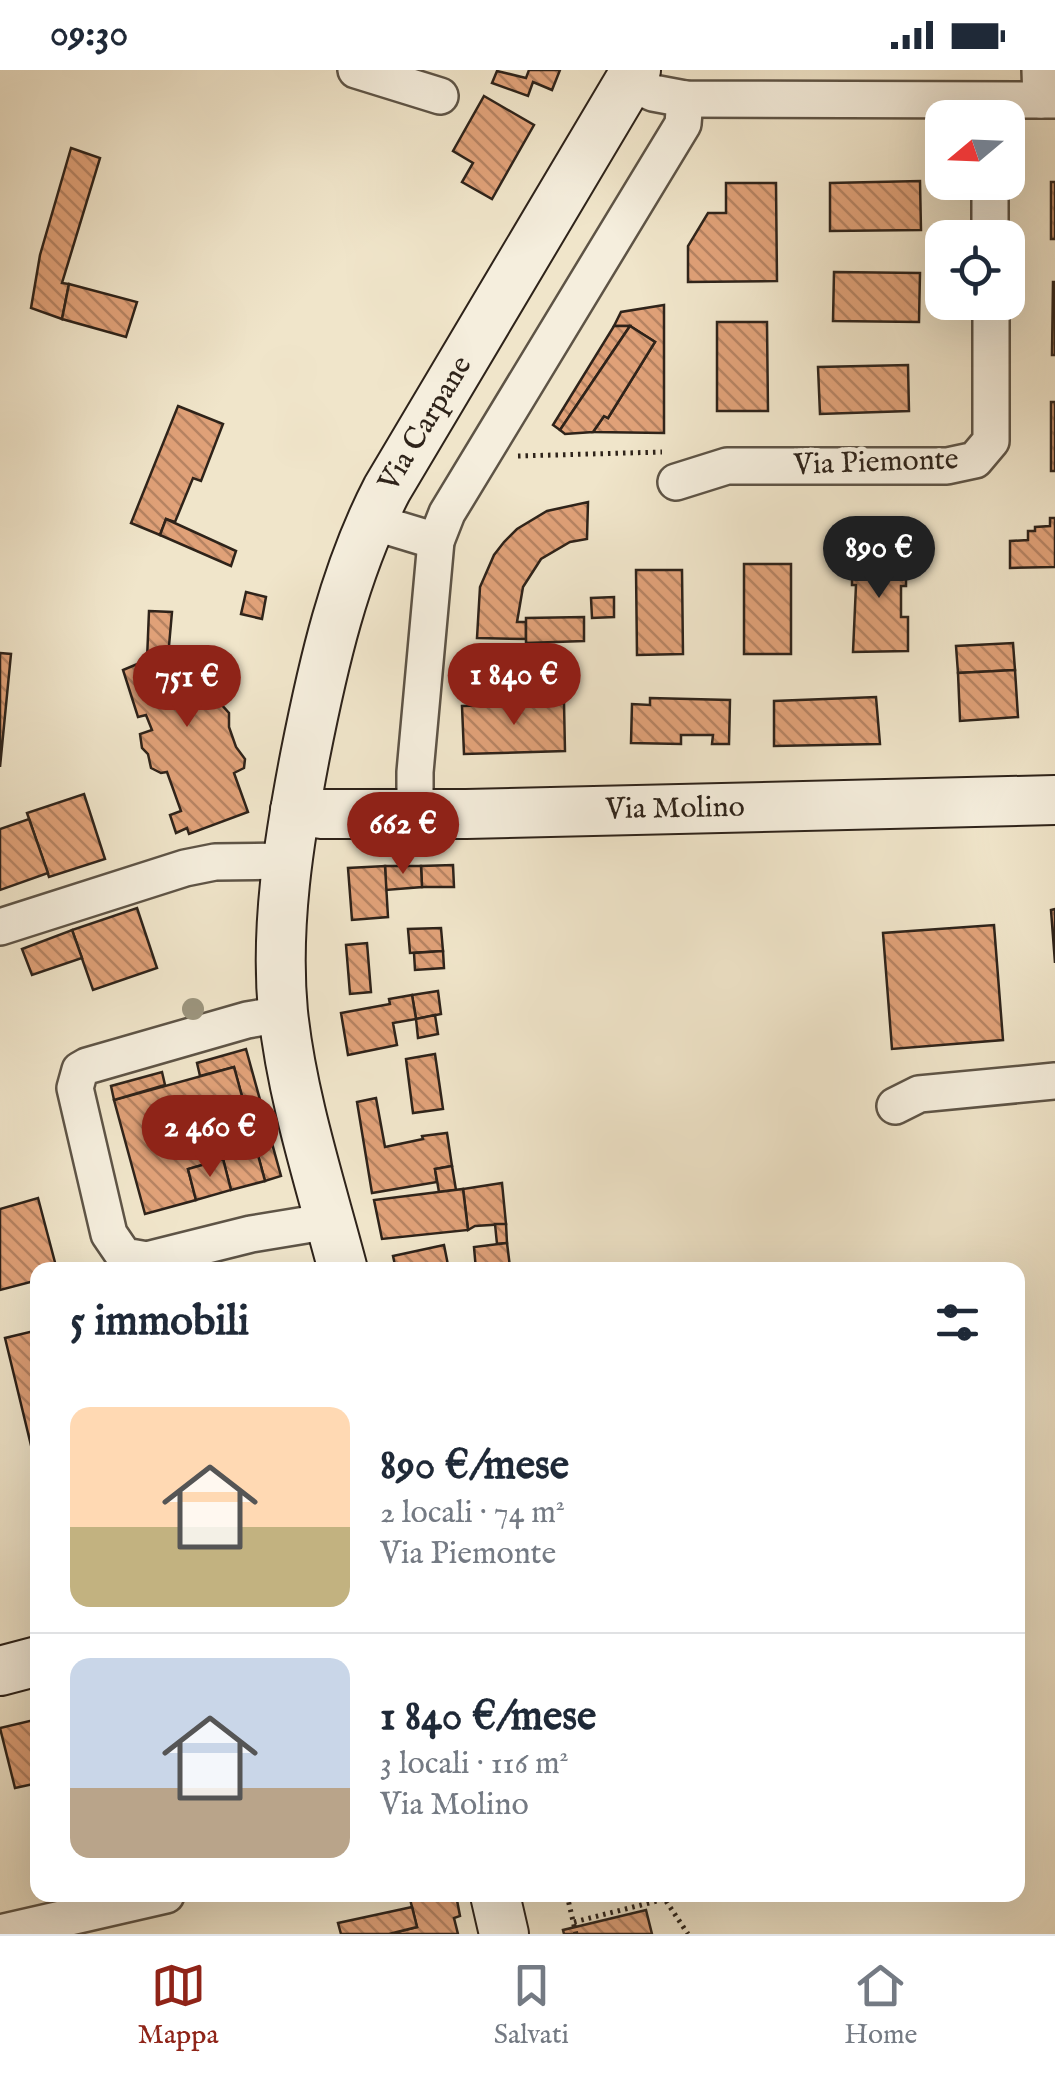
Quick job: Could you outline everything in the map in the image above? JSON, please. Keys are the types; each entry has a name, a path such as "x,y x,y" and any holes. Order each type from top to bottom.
{"street":[{"path":"356,70 440,96"},
{"path":"633,76 653,93 685,99 925,107"},
{"name":"Via Carpane","path":"340,1262 296,1084 283,1014 280,961 295,810 336,620 370,522 406,455 633,76"},
{"path":"1016,100 1045,90"},
{"path":"414,814 436,542 447,513 682,124 685,99"},
{"name":"Via Piemonte","path":"676,482 727,466 947,466 975,460 991,440 990,320"},
{"path":"370,522 436,542"},
{"name":"Via Molino","path":"295,810 322,814 414,814 1055,800"},
{"path":"0,927 185,868 215,862 288,861"},
{"path":"283,1014 246,1020 87,1066 80,1070 74,1088 109,1234 124,1256 147,1260 251,1234 330,1222"},
{"path":"895,1106 919,1094 1055,1081"},
{"path":"0,1670 30,1664"},
{"path":"0,1932 135,1902"},
{"path":"497,1902 504,1934"}],"path":[{"path":"500,456 671,451 676,482"},
{"path":"570,1902 576,1934"},
{"path":"574,1922 645,1902"},
{"path":"666,1902 688,1934"}],"building":[{"path":"529,70 560,70 552,90 533,82 528,96 492,83 497,71 526,78"},
{"path":"484,96 534,125 492,199 462,182 473,163 453,151"},
{"path":"71,148 100,158 62,283 69,284 62,319 31,308 40,255"},
{"path":"920,181 921,230 830,231 830,183"},
{"path":"1051,182 1055,182 1055,239 1051,239"},
{"path":"726,183 776,183 777,281 688,282 688,246 708,213 726,213"},
{"path":"834,272 920,273 919,322 833,321"},
{"path":"1055,282 1055,355 1052,355"},
{"path":"69,284 137,302 126,337 62,319"},
{"path":"664,305 664,433 593,432 604,416 608,418 655,342 630,326 614,326 621,312"},
{"path":"717,322 767,322 768,411 717,411"},
{"path":"614,326 630,326 560,430 553,425"},
{"path":"630,326 655,342 608,418 604,416 593,432 565,434 560,430"},
{"path":"908,365 909,411 820,414 818,367"},
{"path":"1051,402 1055,402 1055,471 1051,471"},
{"path":"178,406 223,424 201,481 193,478 175,522 166,519 160,535 131,523"},
{"path":"588,502 587,539 570,542 541,559 523,587 517,622 526,622 526,639 477,638 480,587 504,542 547,511"},
{"path":"1050,518 1055,518 1055,567 1010,568 1010,541 1028,540 1028,531 1050,526"},
{"path":"166,519 236,551 231,566 160,535"},
{"path":"852,549 906,550 901,617 908,617 908,651 853,652 856,585 852,585"},
{"path":"744,564 791,564 791,654 744,654"},
{"path":"636,570 682,570 683,654 637,655"},
{"path":"246,592 266,597 262,619 241,614"},
{"path":"614,597 614,617 592,618 591,598"},
{"path":"149,611 172,612 169,646 201,648 221,704 229,713 236,747 245,759 244,768 234,773 248,812 189,834 187,828 176,833 170,815 181,811 167,772 151,768 148,754 142,748 140,734 152,730 146,715 138,717 123,670 147,660"},
{"path":"584,617 584,641 526,643 526,618"},
{"path":"1013,643 1015,670 958,673 956,646"},
{"path":"0,653 11,654 0,767"},
{"path":"1015,670 1018,717 960,721 958,673"},
{"path":"876,697 880,744 774,746 774,701"},
{"path":"650,698 730,700 729,744 712,744 713,735 681,735 681,744 631,743 632,704 650,705"},
{"path":"564,703 565,751 464,754 462,706"},
{"path":"84,794 105,859 49,877 27,813"},
{"path":"29,819 48,873 0,890 0,829"},
{"path":"453,865 454,887 422,887 421,866"},
{"path":"385,866 421,866 422,887 386,890"},
{"path":"385,866 388,917 352,920 348,868"},
{"path":"137,908 157,968 93,990 72,930"},
{"path":"1055,909 1055,963 1051,910"},
{"path":"994,925 1003,1040 892,1049 883,933"},
{"path":"441,928 443,951 410,953 408,929"},
{"path":"72,930 82,958 32,975 22,949"},
{"path":"367,943 371,992 350,994 346,945"},
{"path":"443,951 444,968 415,970 414,953"},
{"path":"438,991 441,1014 416,1019 412,995"},
{"path":"412,995 416,1019 393,1023 397,1045 348,1055 341,1013 390,1004 389,999"},
{"path":"435,1015 438,1034 418,1038 416,1019"},
{"path":"246,1049 281,1176 265,1181 234,1067 200,1076 197,1063"},
{"path":"435,1054 443,1109 413,1113 406,1059"},
{"path":"234,1067 265,1181 231,1190 223,1159 188,1169 196,1200 145,1214 114,1100"},
{"path":"162,1072 165,1085 114,1100 111,1086"},
{"path":"376,1098 385,1147 447,1133 452,1166 435,1169 437,1182 372,1193 357,1102"},
{"path":"223,1159 231,1190 196,1200 188,1169"},
{"path":"452,1166 456,1190 439,1192 435,1169"},
{"path":"502,1183 506,1224 468,1230 463,1189"},
{"path":"463,1189 468,1230 382,1239 374,1200"},
{"path":"38,1198 55,1262 30,1262 30,1282 0,1290 0,1209"},
{"path":"495,1224 506,1224 507,1243 497,1244"},
{"path":"507,1243 509,1262 475,1262 474,1247"},
{"path":"444,1245 447,1262 394,1262 393,1256"},
{"path":"30,1332 30,1441 5,1338"},
{"path":"30,1721 30,1785 15,1788 0,1728"},
{"path":"411,1902 457,1902 460,1916 454,1918 458,1934 389,1934 417,1927"},
{"path":"412,1907 417,1927 389,1934 341,1934 338,1923"},
{"path":"646,1910 652,1934 564,1934 563,1930"}]}
